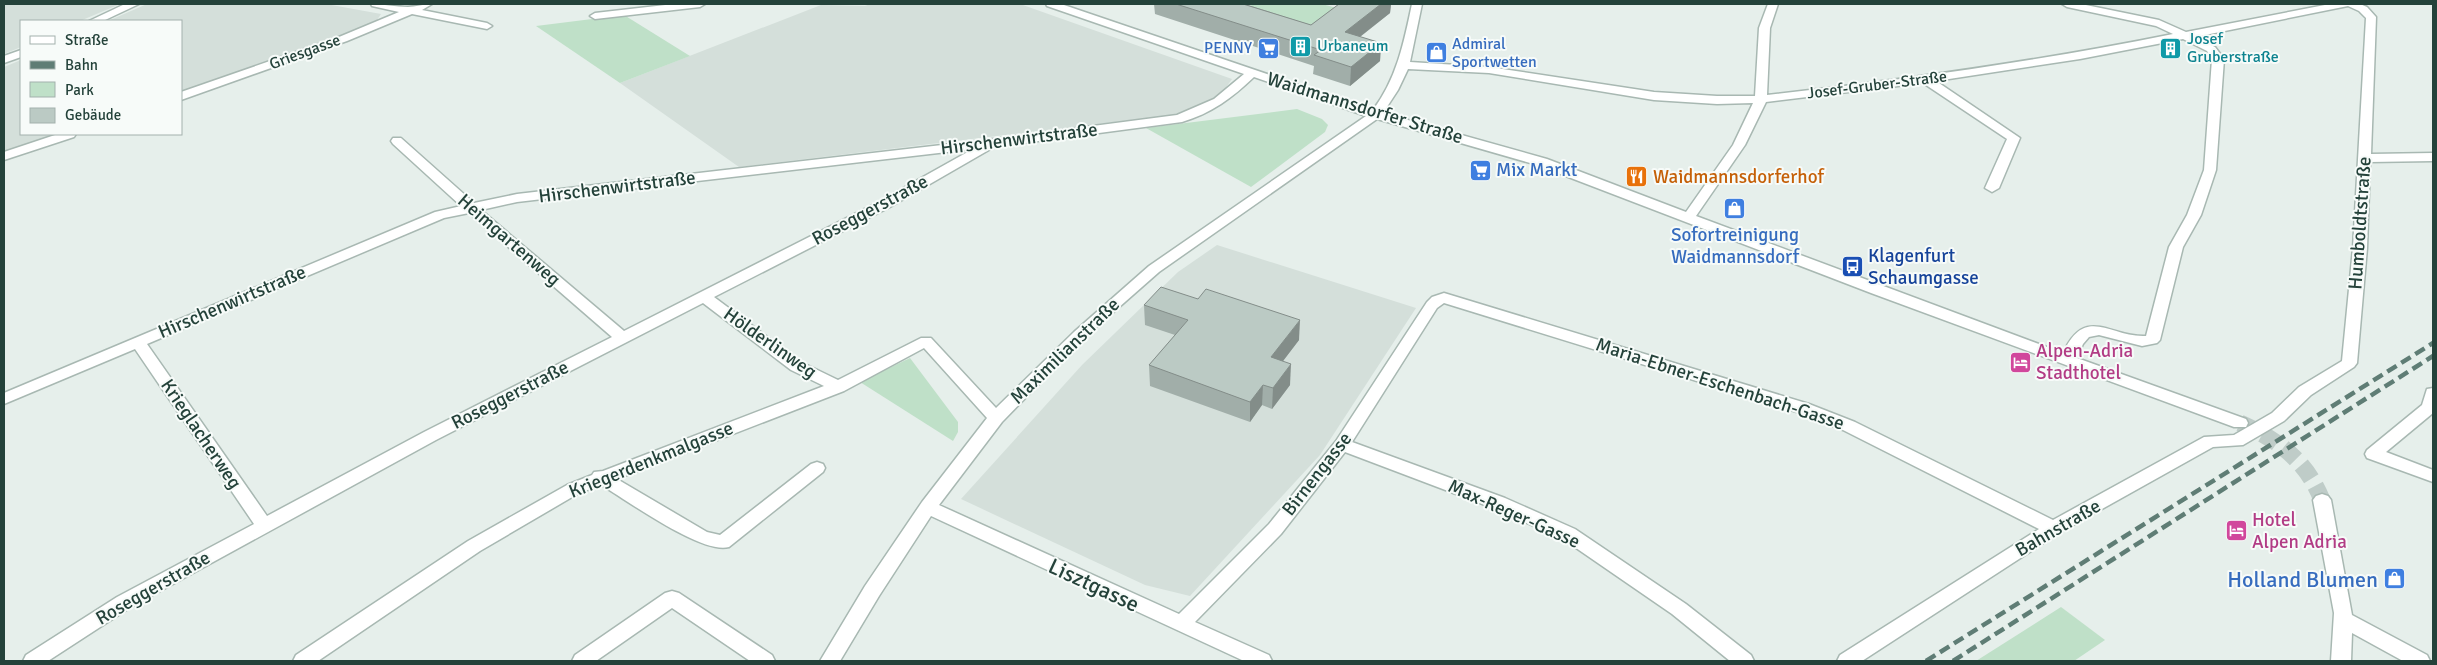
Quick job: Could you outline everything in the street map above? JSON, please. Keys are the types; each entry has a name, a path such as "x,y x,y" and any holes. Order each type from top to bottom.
{"street":[{"path":"96,20 134,4"},
{"path":"376,4 414,10 487,26"},
{"name":"Griesgasse","path":"182,96 343,39 427,4"},
{"path":"595,16 700,4"},
{"name":"Waidmannsdorfer Straße","path":"1051,4 1375,115 1528,157 1688,219 2240,423"},
{"name":"Maximilianstraße","path":"830,661 872,591 928,507 996,418 1079,334 1132,287 1375,115 1395,89 1404,66 1417,4"},
{"path":"1688,219 1754,119 1760,99 1764,68 1763,30 1773,4"},
{"path":"2067,4 2149,20 2211,49 2218,58 2210,170 2194,215 2176,248 2152,340 2142,341 2099,330 2084,333 2076,342 2068,360"},
{"name":"Josef-Gruber-Straße","path":"1404,66 1489,70 1654,96 1760,99 1926,79 2080,56 2340,4"},
{"name":"Humboldtstraße","path":"2278,417 2306,391 2349,363 2365,158 2370,17 2363,9 2352,4"},
{"path":"4,60 20,53"},
{"name":"Hirschenwirtstraße","path":"4,399 440,215 470,207 517,198 994,143 1178,118 1198,114 1215,106 1251,73"},
{"path":"1926,79 2014,138 1992,188"},
{"path":"4,156 67,135"},
{"name":"Heimgartenweg","path":"397,141 470,207 623,338"},
{"name":"Roseggerstraße","path":"33,661 124,602 264,525 430,436 885,204 994,143"},
{"path":"2365,158 2433,157"},
{"name":"Hölderlinweg","path":"704,296 796,366 838,387"},
{"name":"Maria-Ebner-Eschenbach-Gasse","path":"1432,305 1437,300 1450,298 1803,408 1849,426 2053,528"},
{"name":"Birnengasse","path":"1180,625 1274,529 1342,445 1432,305"},
{"name":"Kriegerdenkmalgasse","path":"303,661 474,546 573,489 600,476 838,387 926,341 996,418"},
{"name":"Krieglacherweg","path":"138,342 264,525"},
{"path":"2432,403 2373,454 2433,476"},
{"name":"Bahnstraße","path":"1847,661 2053,528 2174,463 2210,441 2237,441 2278,417"},
{"name":"Max-Reger-Gasse","path":"1342,445 1499,503 1569,534 1680,608 1744,661"},
{"path":"600,476 703,538 724,542 817,468"},
{"path":"2322,500 2343,619 2341,661"},
{"name":"Lisztgasse","path":"928,507 1180,625 1262,661"},
{"path":"582,661 672,598 765,661"},
{"path":"2343,619 2420,661"}],"shaded area":[{"path":"4,4 120,4 82,20 20,20 20,47 4,54"},
{"path":"147,4 326,4 381,14 377,20 317,45 182,92 182,20 110,20"},
{"path":"870,4 1020,4 1232,79 1222,93 1209,103 1181,114 739,167 620,83 821,5 865,6"},
{"path":"20,60 20,135 56,135 4,153 4,67"},
{"path":"1217,245 1416,308 1320,455 1190,596 1145,585 961,499 1082,365 1178,272"}],"green space":[{"path":"1253,4 1322,4 1344,10 1316,36 1240,13"},
{"path":"624,15 690,56 620,83 536,26"},
{"path":"1297,109 1322,119 1328,125 1325,132 1251,187 1146,128"},
{"path":"910,358 958,422 958,432 953,441 860,382"},
{"path":"2061,607 2105,640 2074,661 1976,661"}],"building":[{"path":"1176,4 1243,4 1311,25 1339,4 1381,4 1345,32 1381,43 1351,67 1314,55 1321,50"},
{"path":"1161,287 1198,299 1206,289 1300,320 1271,357 1291,364 1273,388 1263,385 1250,402 1149,365 1188,320 1144,305"}],"tunnel":[{"path":"2240,423 2267,437 2289,453 2308,473 2322,500"}],"railway":[{"path":"1926,661 2433,343"},
{"path":"1953,661 2433,356"}],"place":[{"name":"Urbaneum","path":"1301,46"},
{"name":"PENNY","path":"1268,48"},
{"name":"Josef Gruberstraße","path":"2171,48"},
{"name":"Admiral Sportwetten","path":"1436,53"},
{"name":"Mix Markt","path":"1480,170"},
{"name":"Waidmannsdorferhof","path":"1637,177"},
{"name":"Sofortreinigung Waidmannsdorf","path":"1735,209"},
{"name":"Klagenfurt Schaumgasse","path":"1852,267"},
{"name":"Alpen-Adria Stadthotel","path":"2020,362"},
{"name":"Hotel Alpen Adria","path":"2236,531"},
{"name":"Holland Blumen","path":"2394,579"}]}
